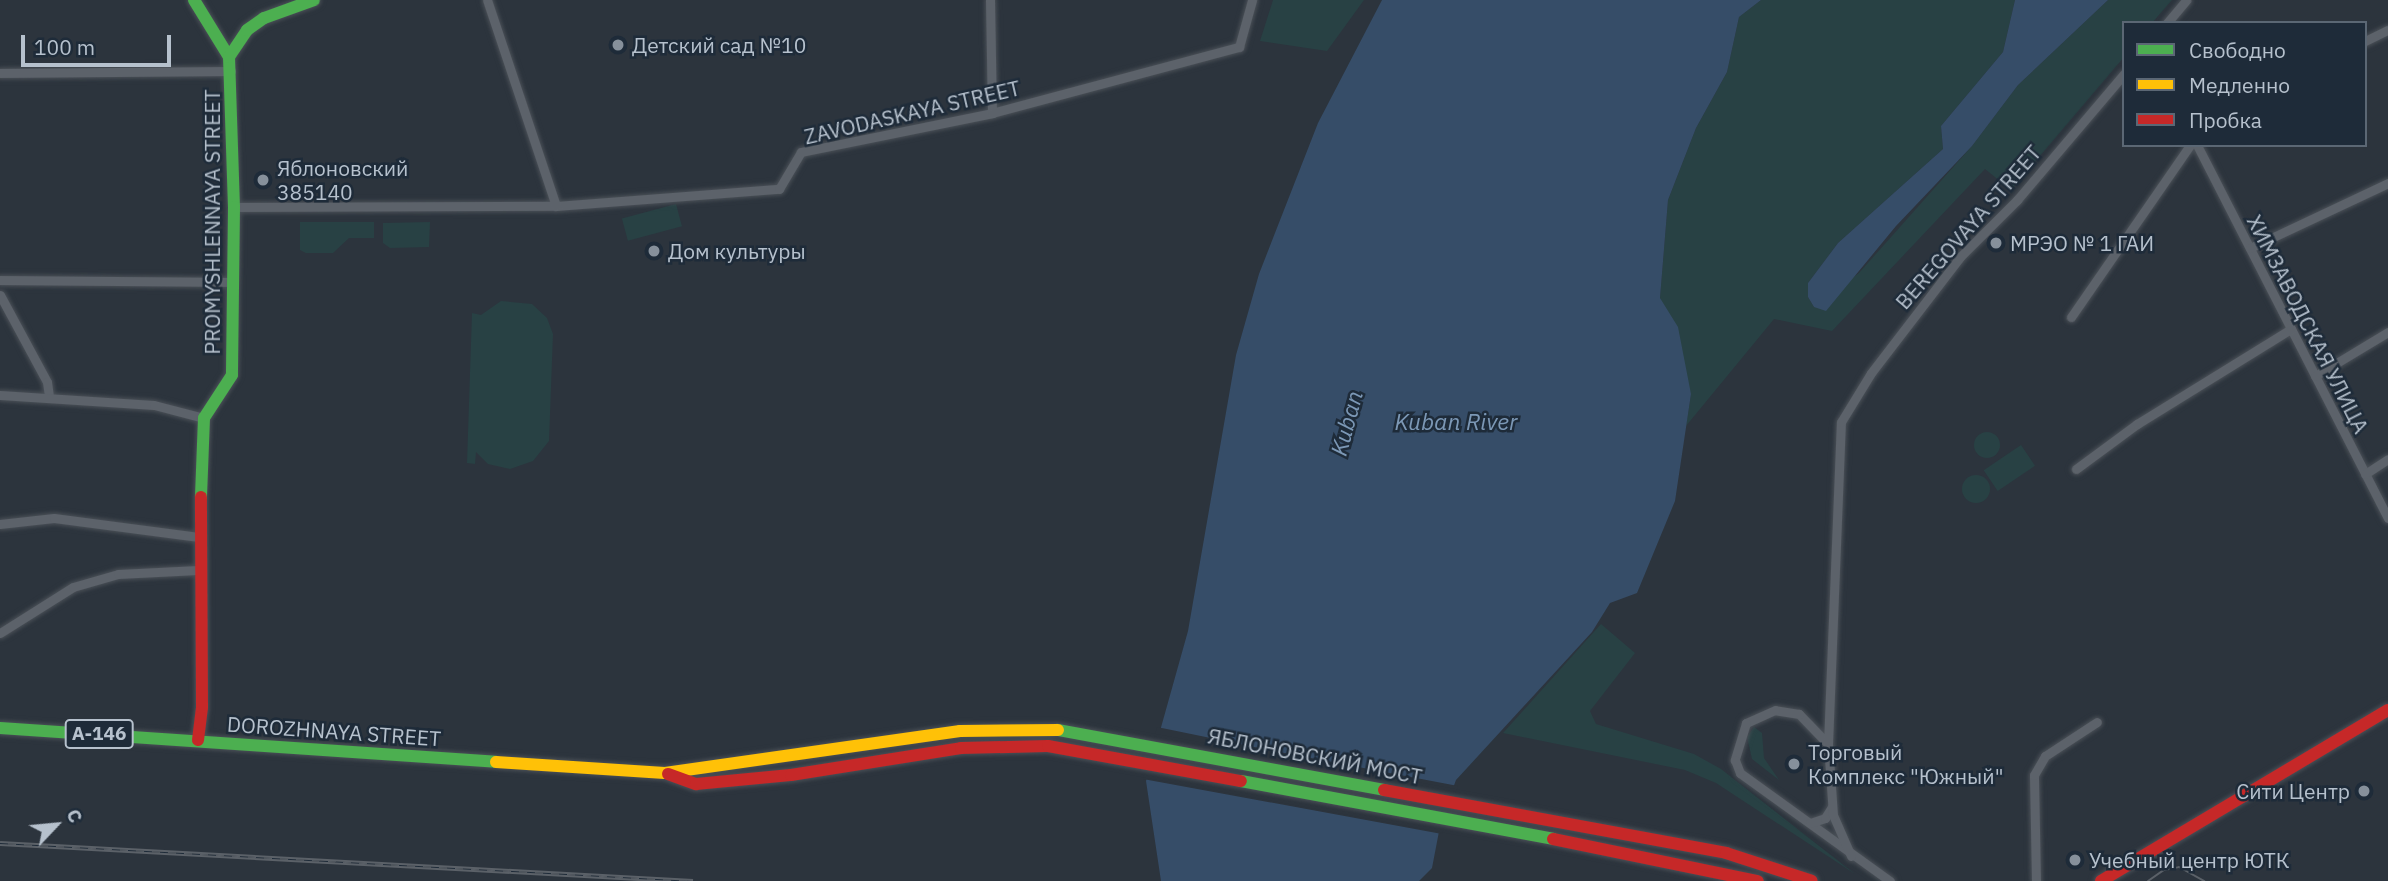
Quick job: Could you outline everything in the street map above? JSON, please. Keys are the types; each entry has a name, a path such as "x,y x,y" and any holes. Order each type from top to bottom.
{"main road":[{"name":"PROMYSHLENNAYA STREET","path":"194,0 229,57 231,71 234,207 232,375 204,418"},
{"path":"229,57 247,30 264,18 314,0"},
{"path":"198,740 202,707 198,569 204,418"},
{"path":"2101,881 2388,710"},
{"name":"DOROZHNAYA STREET","path":"0,728 665,773 960,731"},
{"name":"ЯБЛОНОВСКИЙ МОСТ","path":"960,731 1051,729 1726,853 1812,881"},
{"name":"ЯБЛОНОВСКИЙ МОСТ","path":"961,748 1048,746 1104,754 1154,768 1657,858 1758,881"},
{"name":"DOROZHNAYA STREET","path":"665,773 696,784 791,775 870,759 961,748"}],"street":[{"path":"487,0 556,206"},
{"path":"990,0 992,113"},
{"name":"ZAVODASKAYA STREET","path":"234,207 556,206 779,189 801,152 992,113 1239,47 1252,0"},
{"path":"2169,21 2186,0"},
{"path":"2367,40 2388,30"},
{"path":"0,73 231,71"},
{"name":"BEREGOVAYA STREET","path":"1828,744 1841,422 1879,362 1959,257 2017,201 2122,77"},
{"path":"2071,317 2189,147"},
{"name":"ХИМЗАВОДСКАЯ УЛИЦА","path":"2198,147 2388,518"},
{"path":"2250,248 2388,183"},
{"path":"0,280 234,282"},
{"path":"0,295 47,382 49,396"},
{"path":"2076,469 2137,424 2291,329"},
{"path":"2315,376 2388,331"},
{"path":"0,395 49,396 154,405 204,418"},
{"path":"2365,474 2388,459"},
{"path":"0,524 54,518 199,537"},
{"path":"0,633 73,587 118,574 198,569"},
{"path":"1851,856 1837,827 1828,744 1799,714 1775,710 1746,723 1735,749 1741,773 1851,856 1890,881"},
{"path":"2036,881 2034,775 2045,756 2097,722"},
{"path":"1810,823 1825,818 1833,805"}],"green space":[{"path":"1273,0 1364,0 1327,51 1260,41"},
{"path":"1761,0 2015,0 2003,52 1941,126 1943,149 1838,243 1808,283 1808,297 1814,307 1859,273 1972,146 2018,85 2108,0 2172,0 2154,21 2122,21 2122,59 2011,190 1985,169 1832,331 1774,319 1686,426 1691,394 1660,298 1668,200 1696,128 1727,72 1739,17"},
{"path":"676,204 682,226 628,241 622,218"},
{"path":"300,222 374,222 374,238 349,238 333,253 306,253 300,250"},
{"path":"430,222 429,247 390,248 383,243 383,223"},
{"path":"501,301 532,304 547,318 553,334 549,441 533,461 510,469 488,464 476,452 475,464 467,463 472,313 481,315"},
{"path":"1987,432 1996,436 2000,445 1996,454 1987,458 1978,454 1974,445 1978,436"},
{"path":"2021,445 2035,466 1998,491 1984,470"},
{"path":"1976,475 1986,479 1990,489 1986,499 1976,503 1966,499 1962,489 1966,479"},
{"path":"1601,624 1635,653 1590,711 1596,724 1694,754 1721,769 1855,874 1716,783 1685,770 1503,733"},
{"path":"1754,727 1762,733 1764,758 1779,780 1752,759 1747,737"}],"water":[{"name":"Kuban River","path":"1382,0 1761,0 1739,17 1727,72 1696,128 1668,200 1660,298 1678,327 1691,394 1675,501 1637,593 1610,603 1592,632 1456,780 1441,821 1432,868 1419,881 1161,881 1146,781 1188,631 1236,355 1259,274 1318,123"},
{"path":"2015,0 2108,0 2018,85 1972,146 1896,226 1826,311 1814,307 1808,297 1808,283 1838,243 1943,149 1941,126 2003,52"}],"pier":[{"path":"1157,727 1458,786 1442,834 1143,779"}],"tram line":[{"path":"2148,881 2164,870 2179,867 2204,881"}],"railway":[{"path":"0,843 693,881"}],"traffic: fast":[{"path":"194,0 229,57 234,207 232,375 204,418 201,497"},
{"path":"229,57 247,30 264,18 314,0"},
{"path":"0,728 496,762"},
{"path":"1058,730 1384,790"},
{"path":"1241,781 1553,839"}],"traffic: slow":[{"path":"496,762 665,773 960,731 1058,730"}],"traffic: jam":[{"path":"198,740 202,707 201,497"},
{"path":"2101,881 2388,710"},
{"path":"668,774 696,784 791,775 961,748 1048,746 1241,781"},
{"path":"1384,790 1726,853 1812,881"},
{"path":"1553,839 1758,881"}],"place":[{"name":"Детский сад №10","path":"618,45"},
{"name":"Яблоновский 385140","path":"263,180"},
{"name":"МРЭО № 1 ГАИ","path":"1996,243"},
{"name":"Дом культуры","path":"654,251"},
{"name":"Торговый Комплекс \"Южный\"","path":"1794,764"},
{"name":"Сити Центр","path":"2364,791"},
{"name":"Учебный центр ЮТК","path":"2075,860"}],"water label":[{"name":"Kuban","path":"1346,423"}]}
